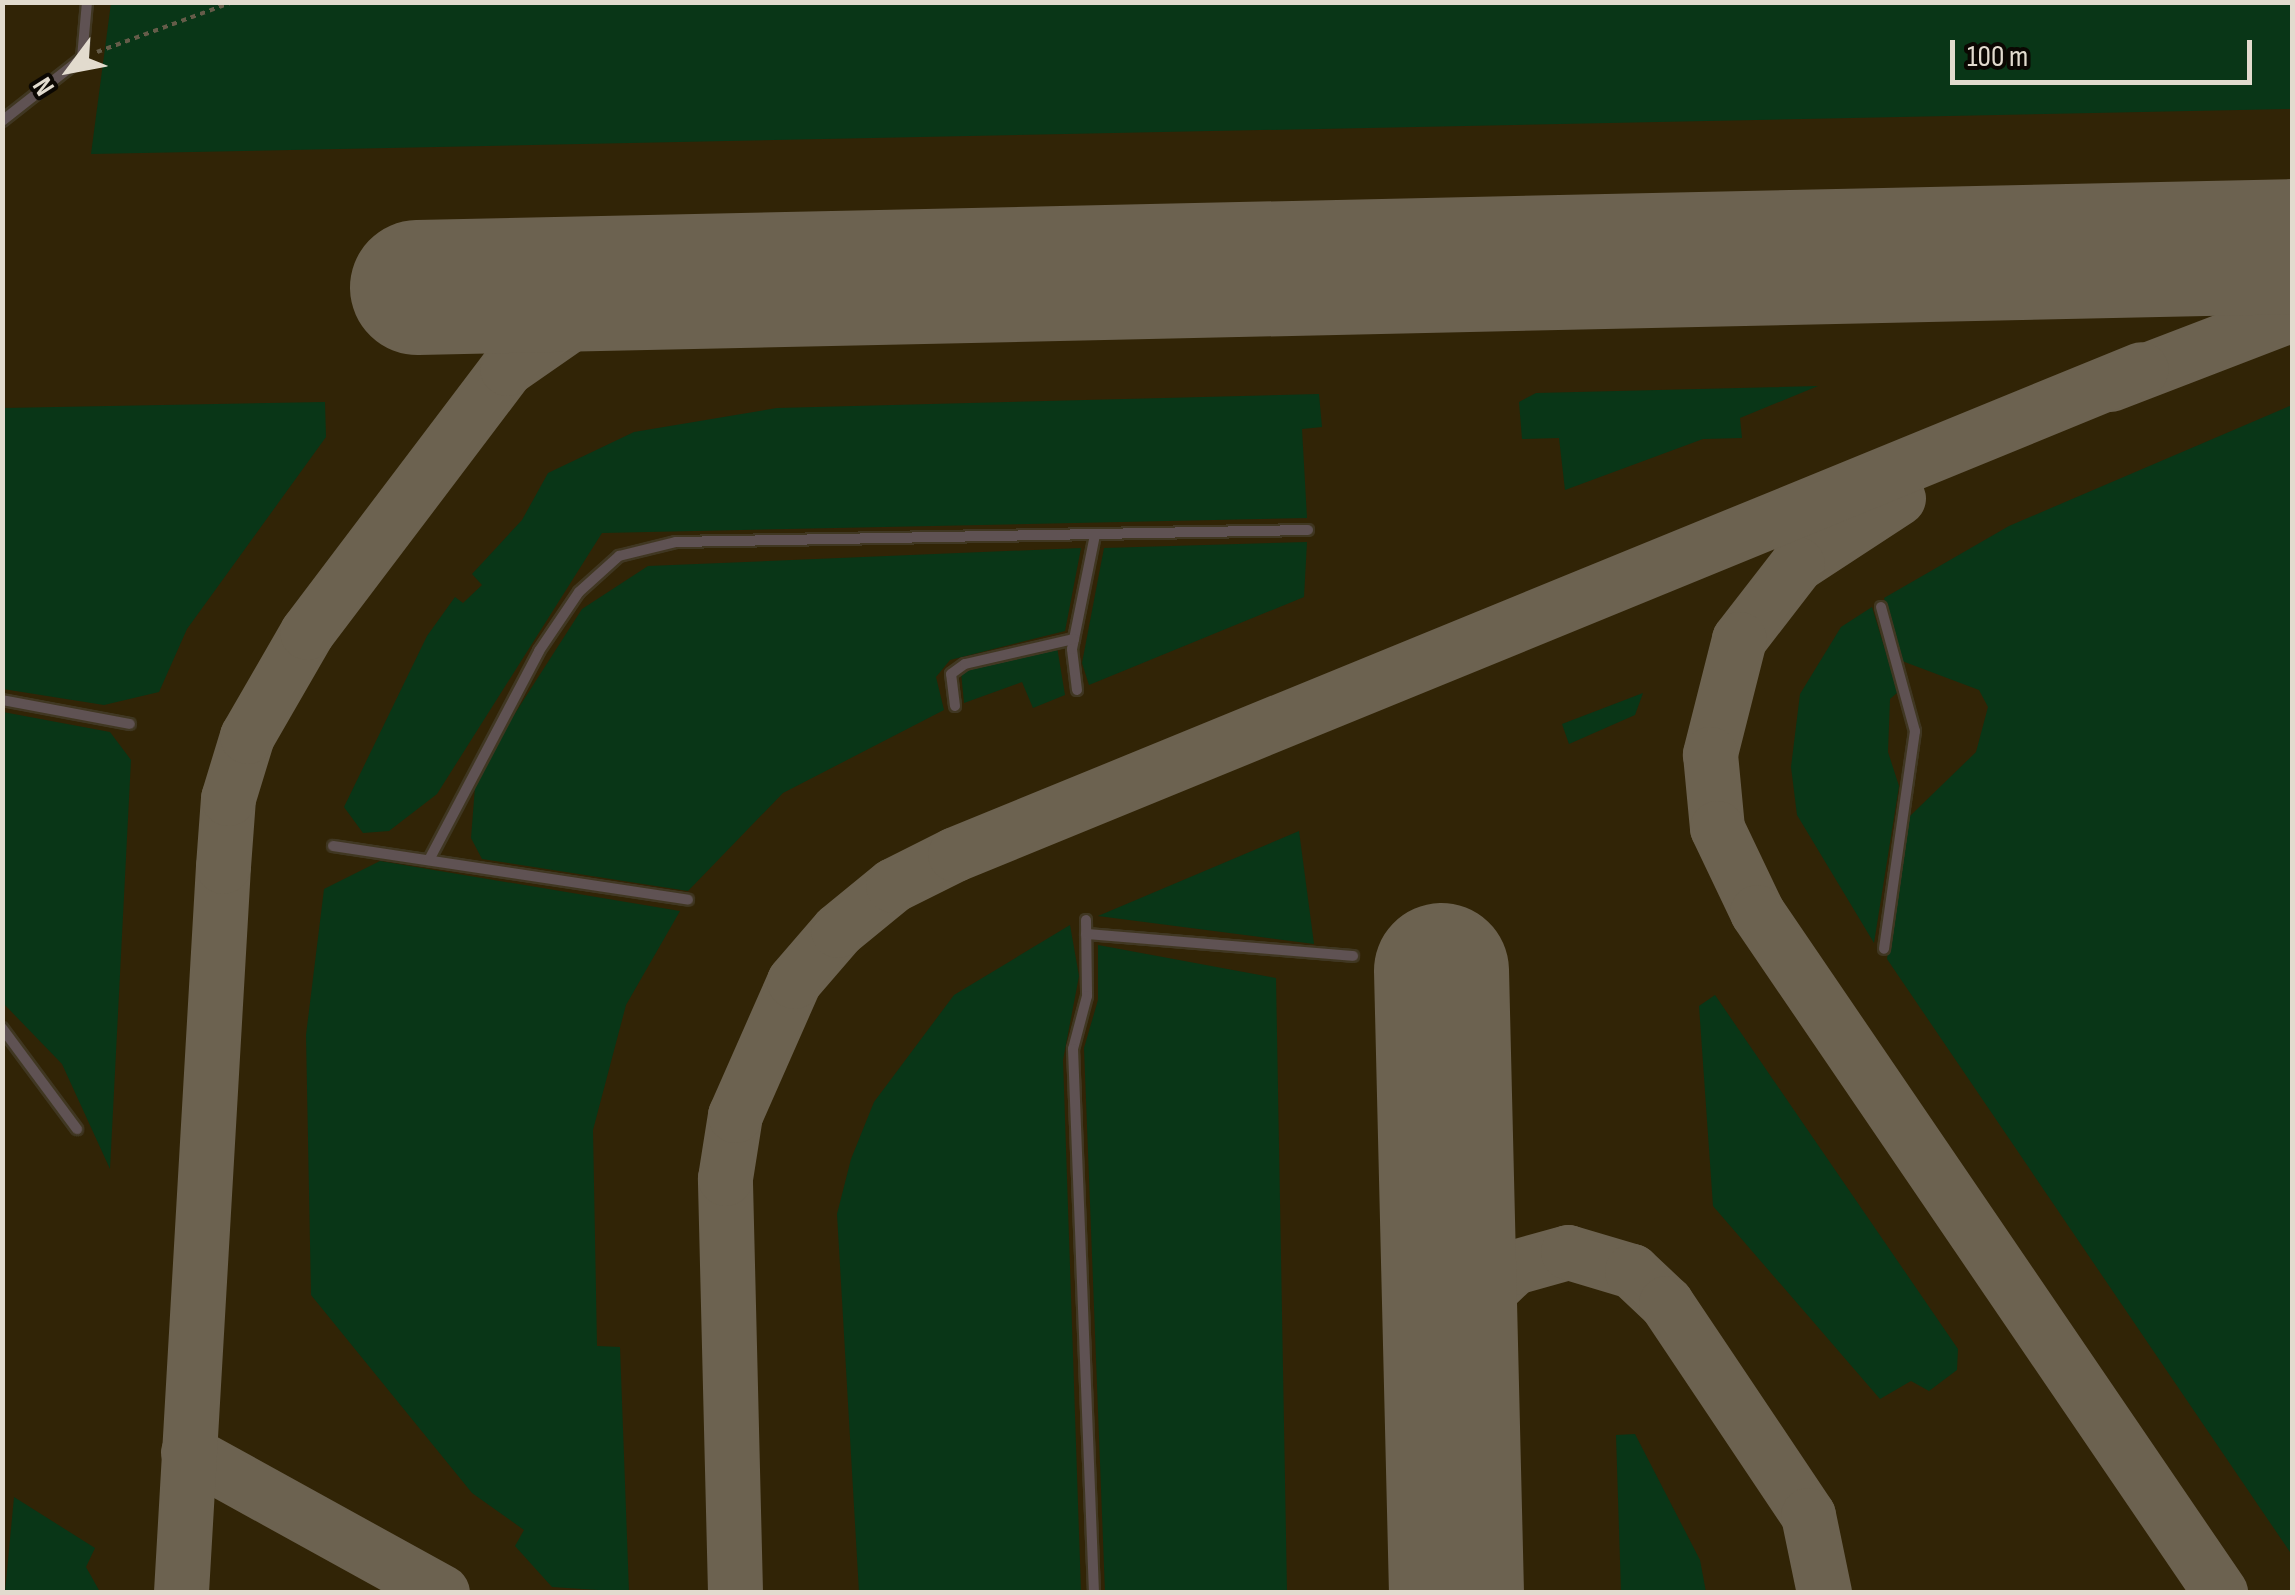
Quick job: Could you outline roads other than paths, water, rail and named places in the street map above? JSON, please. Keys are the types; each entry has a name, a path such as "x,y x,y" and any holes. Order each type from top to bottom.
{"lane":[{"path":"2,120 82,58 86,2"},
{"path":"428,860 539,651 579,592 619,556 676,542 1308,530"},
{"path":"1077,690 1074,639 1095,534"},
{"path":"1880,607 1915,731 1884,949"},
{"path":"955,706 952,674 965,664 1074,639"},
{"path":"2,700 130,724"},
{"path":"333,846 688,900"},
{"path":"1086,920 1087,996 1073,1049 1094,1592"},
{"path":"1086,934 1353,956"},
{"path":"2,1028 76,1129"}]}
